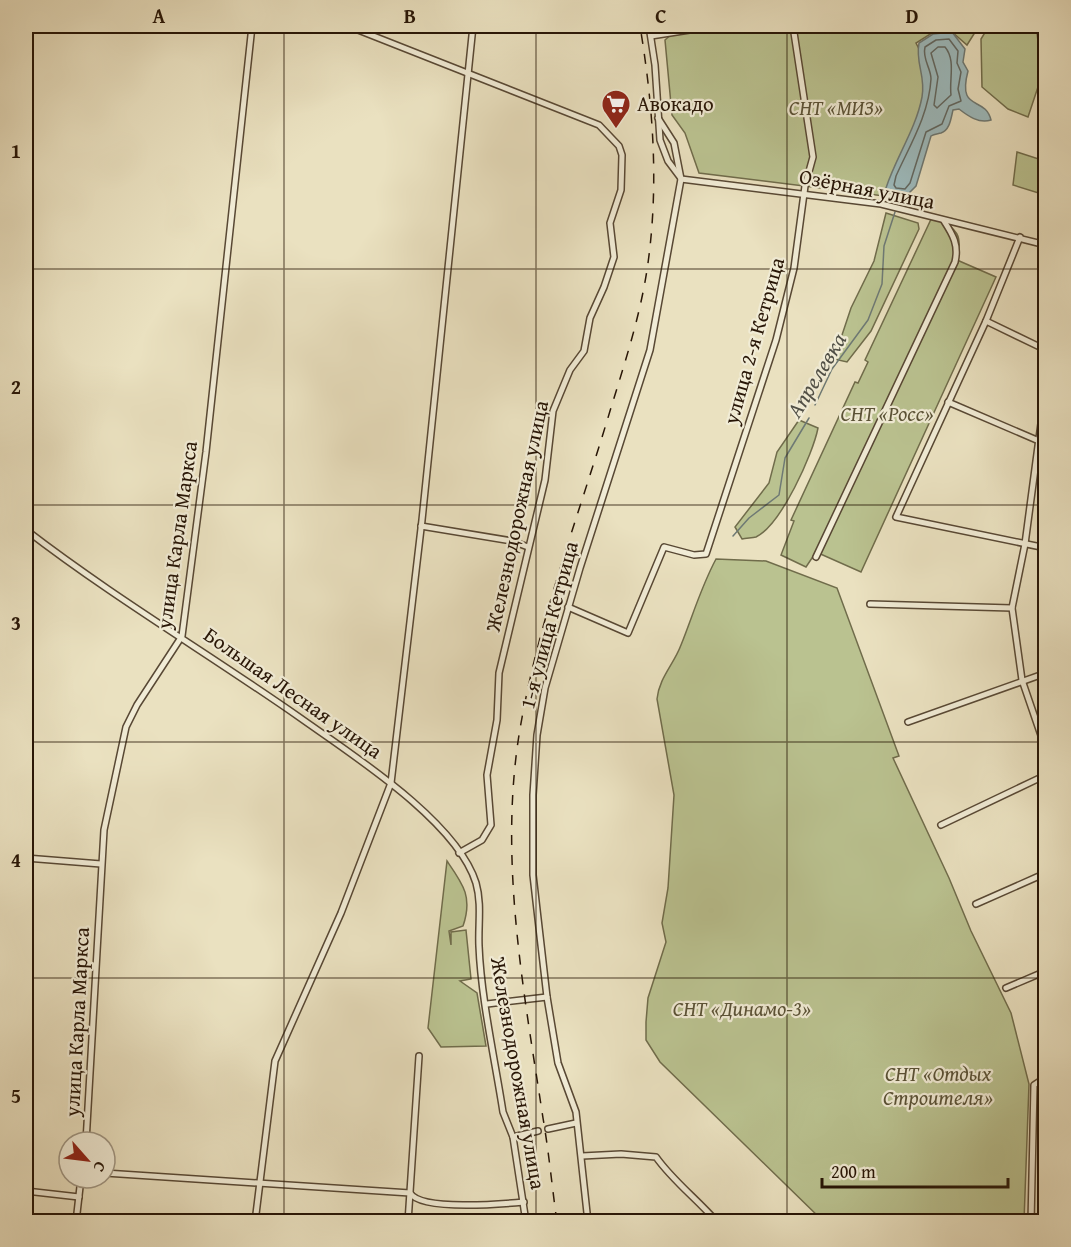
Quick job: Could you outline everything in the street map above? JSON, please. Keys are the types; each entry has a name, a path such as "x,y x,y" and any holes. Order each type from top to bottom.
{"street":[{"name":"улица Карла Маркса","path":"87,1130 101,864 110,795 126,727 137,705 182,636 207,440 252,26"},
{"path":"348,26 468,71"},
{"path":"255,1221 275,1061 279,1048 341,913 391,783 421,526 472,26"},
{"path":"649,26 663,151 681,179"},
{"path":"651,36 715,26"},
{"name":"улица 2-я Кетрица","path":"568,607 628,633 664,548 694,555 706,554 776,340 794,268 805,192 813,157 793,26"},
{"name":"Железнодорожная улица","path":"459,853 482,840 491,825 487,801 487,775 497,720 499,673 545,480 554,411 570,370 584,351 590,318 614,257 610,224 623,175 619,146 599,125 468,71"},
{"path":"658,118 674,143 681,179"},
{"name":"Озёрная улица","path":"681,179 805,192 903,208 1046,245"},
{"name":"1-я улица Кетрица","path":"588,1221 576,1112 558,1063 547,997 533,875 532,795 537,735 545,688 568,607 650,350 681,179"},
{"path":"816,557 955,262 958,249 944,220"},
{"path":"1020,237 987,321 896,517 1046,548"},
{"path":"987,321 1046,350"},
{"path":"1046,386 1024,544 1012,608 1022,680 1046,750"},
{"path":"948,402 1046,444"},
{"path":"421,526 512,541 528,547"},
{"name":"Большая Лесная улица","path":"26,530 62,558 182,636 391,783 431,819 465,862"},
{"path":"870,604 1012,608"},
{"path":"908,722 1046,673"},
{"path":"941,825 1046,776"},
{"path":"26,858 101,864"},
{"name":"Железнодорожная улица","path":"465,862 475,881 480,900 479,947 487,1004 503,1112 513,1137 526,1221"},
{"path":"976,904 1046,873"},
{"path":"1006,988 1046,971"},
{"path":"487,1004 547,997"},
{"path":"408,1221 419,1056"},
{"path":"1031,1221 1034,1085 1046,1077"},
{"path":"548,1129 576,1123"},
{"path":"513,1137 538,1131"},
{"path":"582,1156 621,1154 656,1157 670,1178 692,1194 717,1221"},
{"path":"117,1174 410,1193 419,1201 464,1204 524,1202"},
{"path":"76,1221 80,1190"},
{"path":"26,1191 79,1197"}],"green space":[{"name":"СНТ «МИЗ»","path":"672,26 979,26 967,45 952,32 935,31 916,43 930,70 922,118 884,196 699,173 685,133 672,115 665,40 674,32"},
{"path":"989,26 1007,26 1037,33 1042,75 1028,117 1008,109 982,87 981,39"},
{"path":"1017,152 1045,161 1045,195 1013,185"},
{"path":"886,213 918,223 919,229 871,331 847,362 834,359 851,308 874,261"},
{"name":"СНТ «Росс»","path":"933,215 956,232 959,243 957,260 996,277 861,572 816,552 806,567 781,555 794,521 791,520 855,382 858,383 868,362 865,360"},
{"path":"799,420 818,428 810,454 795,488 776,519 766,530 756,537 742,539 735,527 769,483 777,452"},
{"path":"716,559 766,561 837,588 899,756 893,758 971,931 1011,1013 1029,1084 1024,1221 823,1221 660,1062 646,1040 648,998 666,942 662,923 668,888 674,795 657,699 658,691 678,652"},
{"path":"447,861 462,884 467,899 463,926 449,931 451,945 451,932 466,930 471,979 460,981 477,993 486,1046 441,1047 428,1028"}],"water":[{"path":"952,32 965,49 963,62 968,71 966,93 973,102 988,112 991,120 978,120 959,109 953,110 946,129 931,136 916,186 907,195 889,193 886,188 915,120 922,97 919,43 933,34"}],"waterway":[{"path":"897,202 899,194"},
{"name":"Апрелевка","path":"815,405 832,369 868,320 882,284 884,246 895,212"},
{"name":"Апрелевка","path":"733,536 749,518 779,495 785,458 809,418"}],"railway":[{"path":"557,1222 516,927 512,831 514,783 519,735 536,653 627,356 645,282 651,233 654,174 651,115 640,26"}],"place":[{"name":"Авокадо","path":"616,130"}],"park label":[{"name":"СНТ «Динамо-3»","path":"742,1009"},
{"name":"СНТ «Отдых Строителя»","path":"938,1086"}]}
